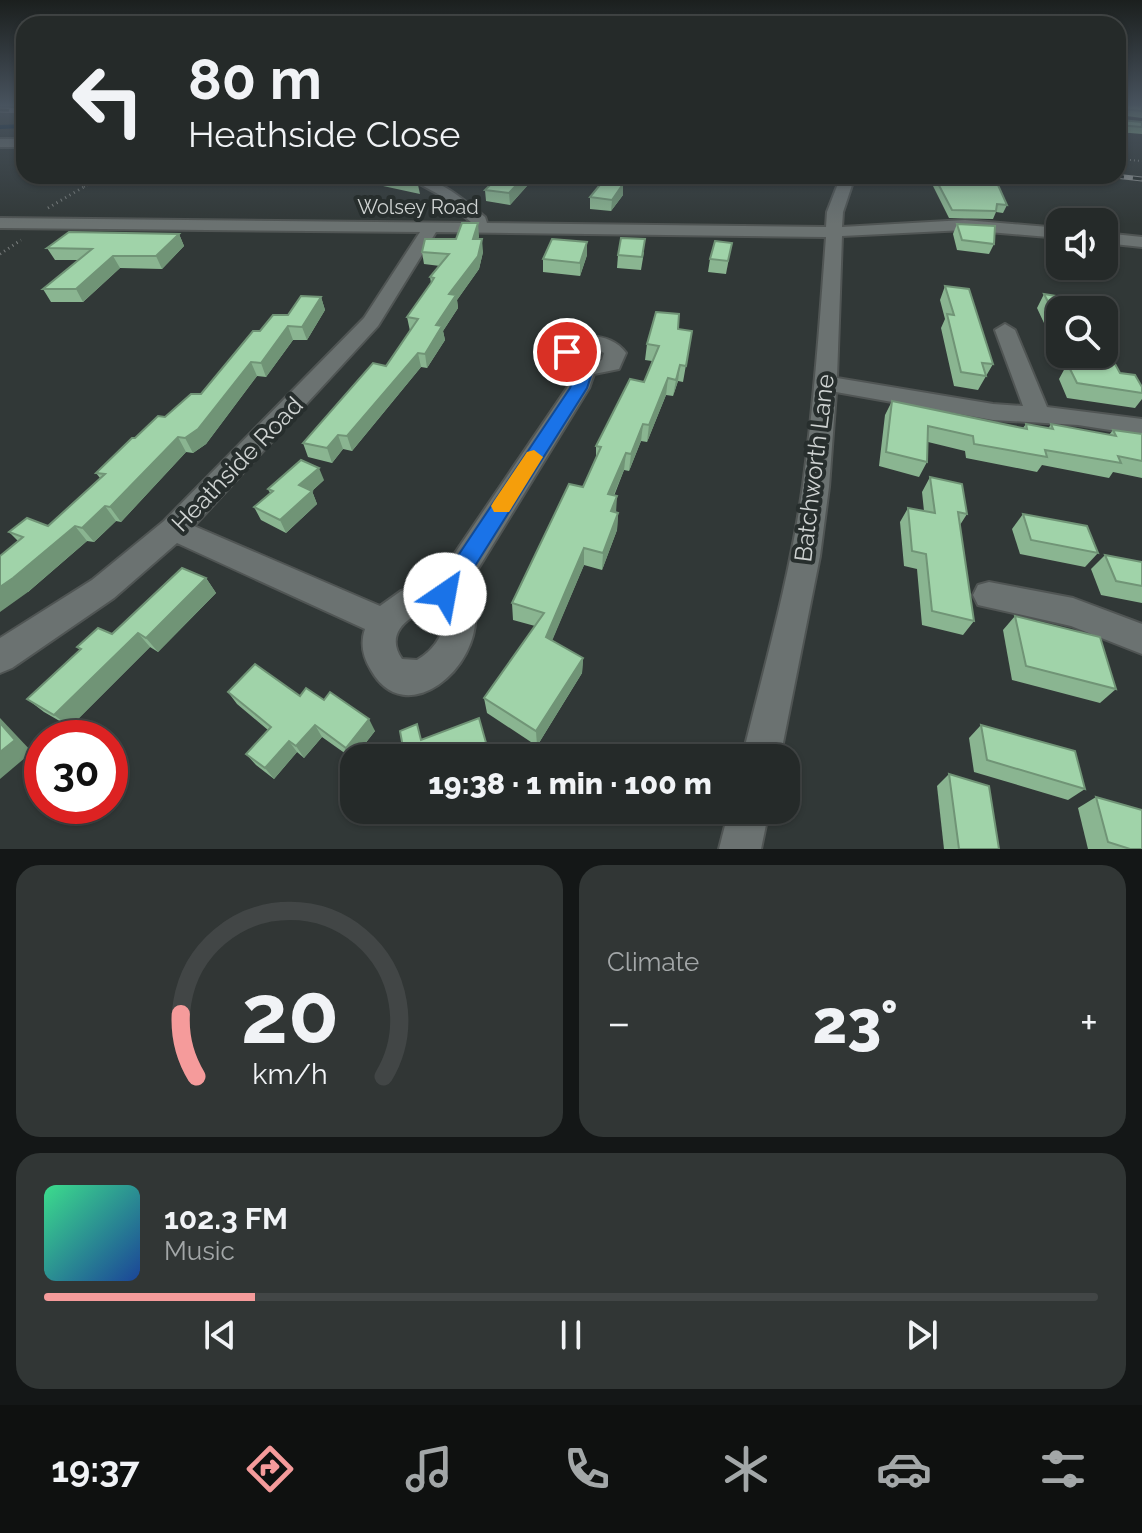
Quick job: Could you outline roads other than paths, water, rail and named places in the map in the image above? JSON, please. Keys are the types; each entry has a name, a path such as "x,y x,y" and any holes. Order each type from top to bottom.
{"street":[{"path":"426,184 463,205 480,220 479,227"},
{"name":"Batchworth Lane","path":"764,744 805,556 826,383 835,212 845,184"},
{"name":"Wolsey Road","path":"0,223 835,232 965,225 1046,232"},
{"name":"Heathside Road","path":"0,657 103,589 174,529 371,322 431,228"},
{"path":"1118,239 1142,242"},
{"path":"1005,330 1038,414"},
{"path":"445,594 578,388 585,370"},
{"path":"826,383 993,412 1038,414 1142,427"},
{"path":"174,529 385,623"},
{"path":"445,594 458,602 462,617 459,640 446,660 431,673 413,677 396,675 384,666 378,649 378,637 385,623 394,611 409,600 445,594"},
{"path":"989,595 1073,612 1142,639"},
{"path":"740,849 746,824"}],"railway":[{"path":"1126,177 1142,179"}]}
